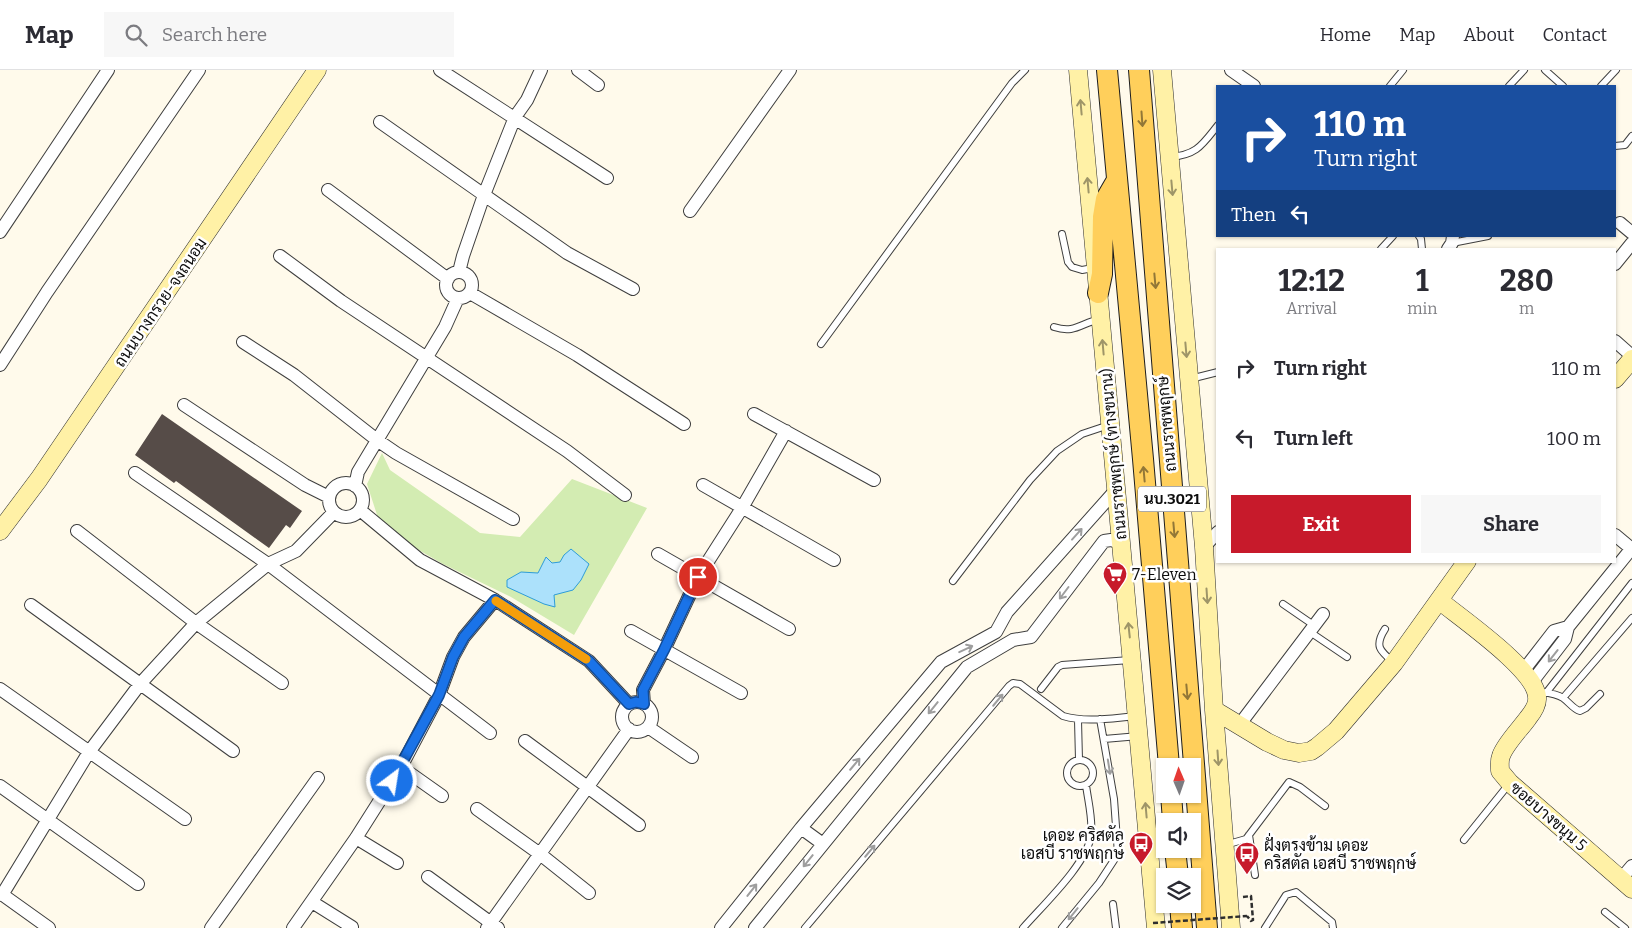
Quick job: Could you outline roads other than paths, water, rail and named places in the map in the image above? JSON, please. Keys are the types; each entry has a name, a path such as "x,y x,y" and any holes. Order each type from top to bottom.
{"main road":[{"name":"ถนนบางกรวย-จงถนอม","path":"0,530 44,471 317,70"},
{"name":"ถนนราชพฤกษ์ (ทางขนาน)","path":"1078,70 1115,491 1140,736 1155,926"},
{"name":"ถนนราชพฤกษ์","path":"1107,70 1168,758"},
{"name":"ถนนราชพฤกษ์","path":"1138,70 1207,928"},
{"name":"นบ.3021","path":"1162,70 1204,547 1214,710 1231,928"},
{"path":"1098,293 1102,274 1103,217 1106,199 1117,180"},
{"path":"1616,377 1632,357"},
{"path":"1214,710 1284,750 1299,753 1311,751 1336,731 1394,663 1466,563"},
{"path":"1440,601 1465,619 1534,684"},
{"name":"ซอยบางขนุน 5","path":"1534,684 1538,699 1531,714 1502,754 1500,771 1510,783 1628,878"},
{"path":"1181,913 1182,928"}],"street":[{"path":"0,232 108,70"},
{"path":"0,365 47,292 198,70"},
{"path":"440,70 607,178"},
{"path":"459,272 484,195 515,118 541,70"},
{"path":"578,70 598,85"},
{"path":"690,211 790,70"},
{"path":"1231,70 1250,85"},
{"path":"380,122 567,253 633,289"},
{"path":"328,190 448,279"},
{"path":"1620,223 1632,233"},
{"path":"1616,263 1632,243"},
{"path":"280,256 341,301 568,451 625,495"},
{"path":"356,486 340,485 331,492 329,497 331,508 334,512 345,517 356,514 360,510 363,500 356,486 358,472 426,357 464,295 472,284 466,275 454,272 446,285 450,293 464,295 577,354 684,424"},
{"path":"243,342 294,375 396,453 513,519"},
{"path":"1616,342 1632,357"},
{"path":"184,405 305,485 329,497"},
{"path":"754,414 874,480"},
{"path":"644,704 643,690 698,577 742,508 786,431"},
{"path":"135,473 268,564 490,733"},
{"path":"703,485 834,560"},
{"path":"721,928 801,828 940,662 996,632 1007,612 1115,491"},
{"path":"360,510 420,560 495,600 589,661 629,704"},
{"path":"50,928 1,894 89,752 140,684 196,622 268,564 296,551 334,512"},
{"path":"78,531 196,622 282,683"},
{"path":"1204,547 1216,534"},
{"path":"1534,684 1554,631 1568,627 1632,548 1616,537"},
{"path":"755,928 967,667 1013,640 1031,637 1104,540 1121,544"},
{"path":"658,554 789,629"},
{"path":"294,928 356,838 401,767 439,695 453,657 464,637 495,600"},
{"path":"31,605 233,750"},
{"path":"1240,724 1323,614"},
{"path":"631,632 741,693"},
{"path":"0,688 184,819"},
{"path":"636,702 648,706 652,714 648,727 641,731 629,729 622,716 625,707 629,704 636,702"},
{"path":"648,727 692,757"},
{"path":"428,877 492,926 540,854 629,729"},
{"path":"525,741 639,825"},
{"path":"401,767 442,796"},
{"path":"212,928 318,778"},
{"path":"0,786 138,884"},
{"path":"477,809 540,854 589,893"},
{"path":"801,828 823,844"},
{"path":"356,838 397,863"},
{"path":"312,902 352,927"}],"lane":[{"path":"821,344 1012,83 1025,70"},
{"path":"1391,85 1403,70"},
{"path":"1510,85 1524,70"},
{"path":"1545,70 1562,85"},
{"path":"1602,85 1616,70"},
{"path":"1169,157 1190,154 1206,140 1216,128"},
{"path":"1616,146 1625,145 1632,136"},
{"path":"1062,234 1068,262 1072,267 1082,270 1095,268"},
{"path":"1382,248 1392,237"},
{"path":"1451,243 1483,237"},
{"path":"1054,327 1062,330 1077,329 1089,321 1101,318"},
{"path":"1189,379 1216,372"},
{"path":"953,581 1030,480 1057,451 1082,434 1110,425"},
{"path":"1600,694 1586,708 1580,711 1576,710 1563,698 1534,684 1632,583"},
{"path":"1283,604 1347,658"},
{"path":"1563,698 1632,618"},
{"path":"1385,629 1380,638 1379,645 1381,651 1394,663"},
{"path":"1041,689 1062,664 1132,659"},
{"path":"805,928 1013,683 1020,684 1063,716 1078,720 1138,715"},
{"path":"1062,928 1099,882 1118,854 1114,799 1100,719"},
{"path":"1078,720 1080,760"},
{"path":"1104,739 1140,736"},
{"path":"1080,760 1085,761 1092,768 1093,778 1086,785 1081,787 1071,783 1067,774 1070,765 1080,760"},
{"path":"1225,845 1246,839 1289,782 1300,786 1325,806"},
{"path":"1464,840 1510,783"},
{"path":"1023,928 1073,872 1088,849 1092,834 1086,785"},
{"path":"1249,835 1254,875"},
{"path":"1265,928 1286,895 1296,892 1332,922 1334,928"},
{"path":"1113,904 1116,928"},
{"path":"1606,912 1625,928"}],"water":[{"path":"571,549 589,564 581,580 573,590 554,595 555,607 507,587 507,580 521,572 538,573 546,557 552,563 560,562"}],"place":[{"name":"7-Eleven","path":"1115,595"},
{"name":"เดอะ คริสตัล เอสบี ราชพฤกษ์","path":"1141,865"},
{"name":"ฝั่งตรงข้าม เดอะ คริสตัล เอสบี ราชพฤกษ์","path":"1247,875"}]}
